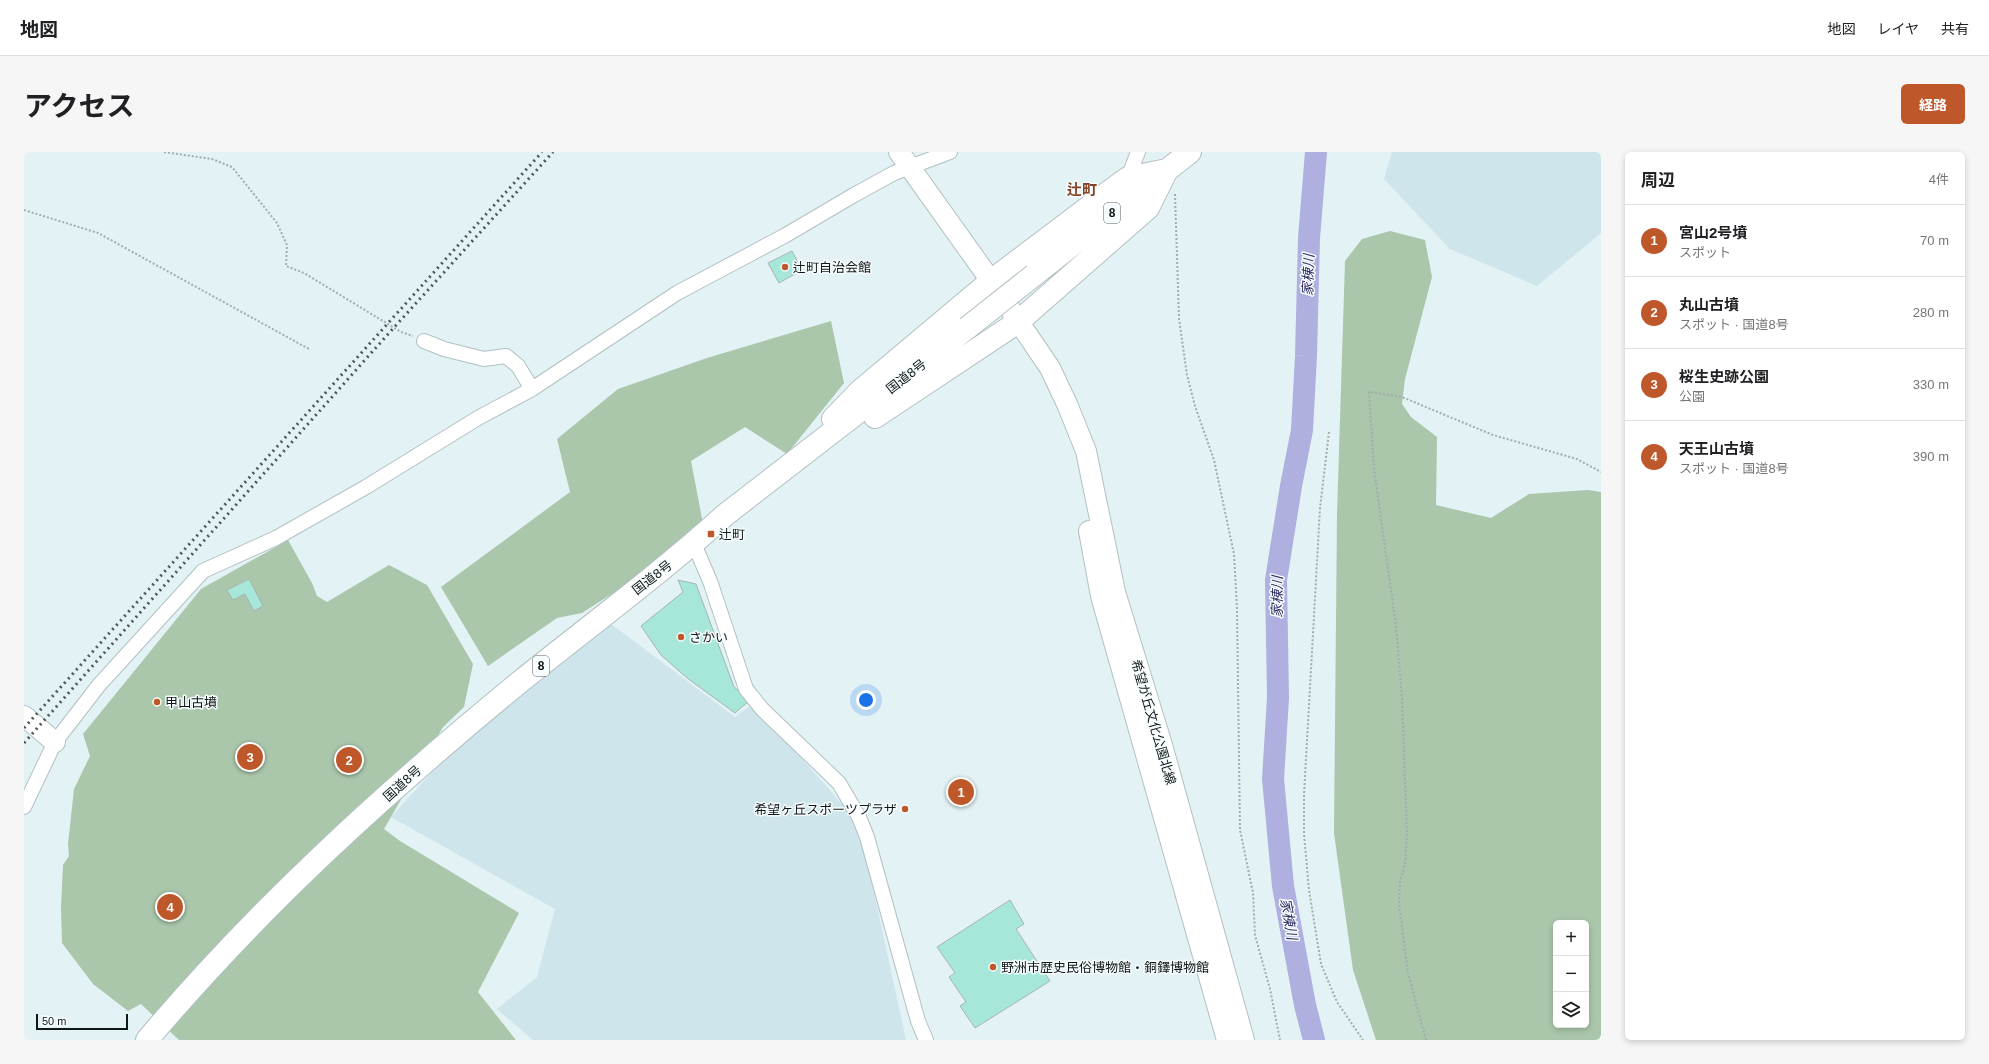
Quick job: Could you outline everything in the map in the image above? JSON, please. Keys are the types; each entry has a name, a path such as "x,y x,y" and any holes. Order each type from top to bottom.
{"highway":[{"name":"国道8号","path":"147,1040 231,945 317,858 472,722 694,544 725,515 967,328 1190,152"},
{"path":"809,451 830,421 860,391 991,281 1128,178 1167,170"},
{"path":"809,451 867,422 1018,322 1148,208 1167,170"}],"main road":[{"name":"希望が丘文化公園北線","path":"904,160 991,281 1050,368 1067,404 1086,451 1115,592 1162,745 1244,1040"},
{"name":"希望が丘文化公園北線","path":"1067,404 1101,596 1227,1040"},
{"path":"24,716 55,742"}],"street":[{"path":"24,807 55,742 99,685 203,571 276,538 366,488 478,418 532,389 677,293 786,235 854,194 894,173 904,160 950,152"},
{"path":"1128,178 1138,152"},
{"path":"424,340 444,349 484,359 506,356 518,366 532,389"},
{"path":"694,544 710,581 746,689 762,709 839,783 859,817 867,837 918,1020 926,1040"}],"path":[{"path":"164,152 212,159 232,167 276,223 287,245 286,266 311,277 401,332 424,340"},
{"path":"1176,190 1174,204 1179,319 1187,375 1195,406 1214,460 1234,554 1237,609 1240,830 1253,893 1255,934 1270,989 1280,1040"},
{"path":"24,210 98,233 308,349"},
{"path":"1426,1040 1408,973 1399,904 1400,882 1405,864 1407,834 1402,699 1396,626 1374,470 1368,392 1402,397 1493,434 1577,459 1601,472"},
{"path":"1329,432 1320,508 1304,795 1304,834 1309,890 1321,964 1337,1002 1363,1040"}],"shaded area":[{"path":"1392,152 1601,152 1601,233 1537,286 1450,249 1384,179"},
{"path":"611,624 735,717 753,704 852,815 863,842 906,1040 533,1040 497,1009 537,977 555,909 391,817 450,752 579,647"}],"green space":[{"path":"1390,231 1425,240 1432,277 1405,379 1402,404 1411,417 1437,437 1436,505 1491,518 1529,494 1588,490 1601,492 1601,1040 1376,1040 1353,970 1334,833 1337,515 1345,261 1362,239"},
{"path":"831,321 844,383 787,454 745,427 691,461 705,534 582,613 557,618 488,666 441,587 570,492 557,439 618,389 707,358"},
{"path":"288,540 312,583 317,596 327,602 389,565 427,585 473,664 464,707 443,727 384,829 400,841 519,913 478,992 516,1040 179,1040 141,1004 128,1011 93,984 62,943 61,907 63,865 69,856 68,844 74,789 90,756 83,734 201,589"}],"building":[{"name":"辻町自治会館","path":"792,251 802,270 779,283 768,263"},
{"path":"249,579 263,606 254,611 245,594 233,600 227,590"},
{"name":"さかい","path":"678,580 696,584 734,687 750,700 735,713 687,678 661,655 641,626 683,592"},
{"path":"1010,900 1024,924 1016,929 1050,981 975,1028 960,1006 966,1002 949,977 955,973 937,947"}],"waterway":[{"name":"家棟川","path":"1314,1040 1305,1005 1283,886 1273,779 1278,698 1276,580 1291,486 1302,430 1306,356 1309,238 1316,152"}],"railway":[{"path":"24,728 542,152"},
{"path":"24,743 389,333 553,152"}],"place":[{"name":"辻町自治会館","path":"785,267"},
{"name":"辻町","path":"711,534"},
{"name":"さかい","path":"681,637"},
{"name":"甲山古墳","path":"157,702"},
{"name":"桜生史跡公園","path":"250,757"},
{"name":"丸山古墳","path":"349,760"},
{"name":"宮山2号墳","path":"961,792"},
{"name":"希望ヶ丘スポーツプラザ","path":"905,809"},
{"name":"天王山古墳","path":"170,907"},
{"name":"野洲市歴史民俗博物館・銅鐸博物館","path":"993,967"}],"district":[{"name":"辻町","path":"1082,190"}]}
